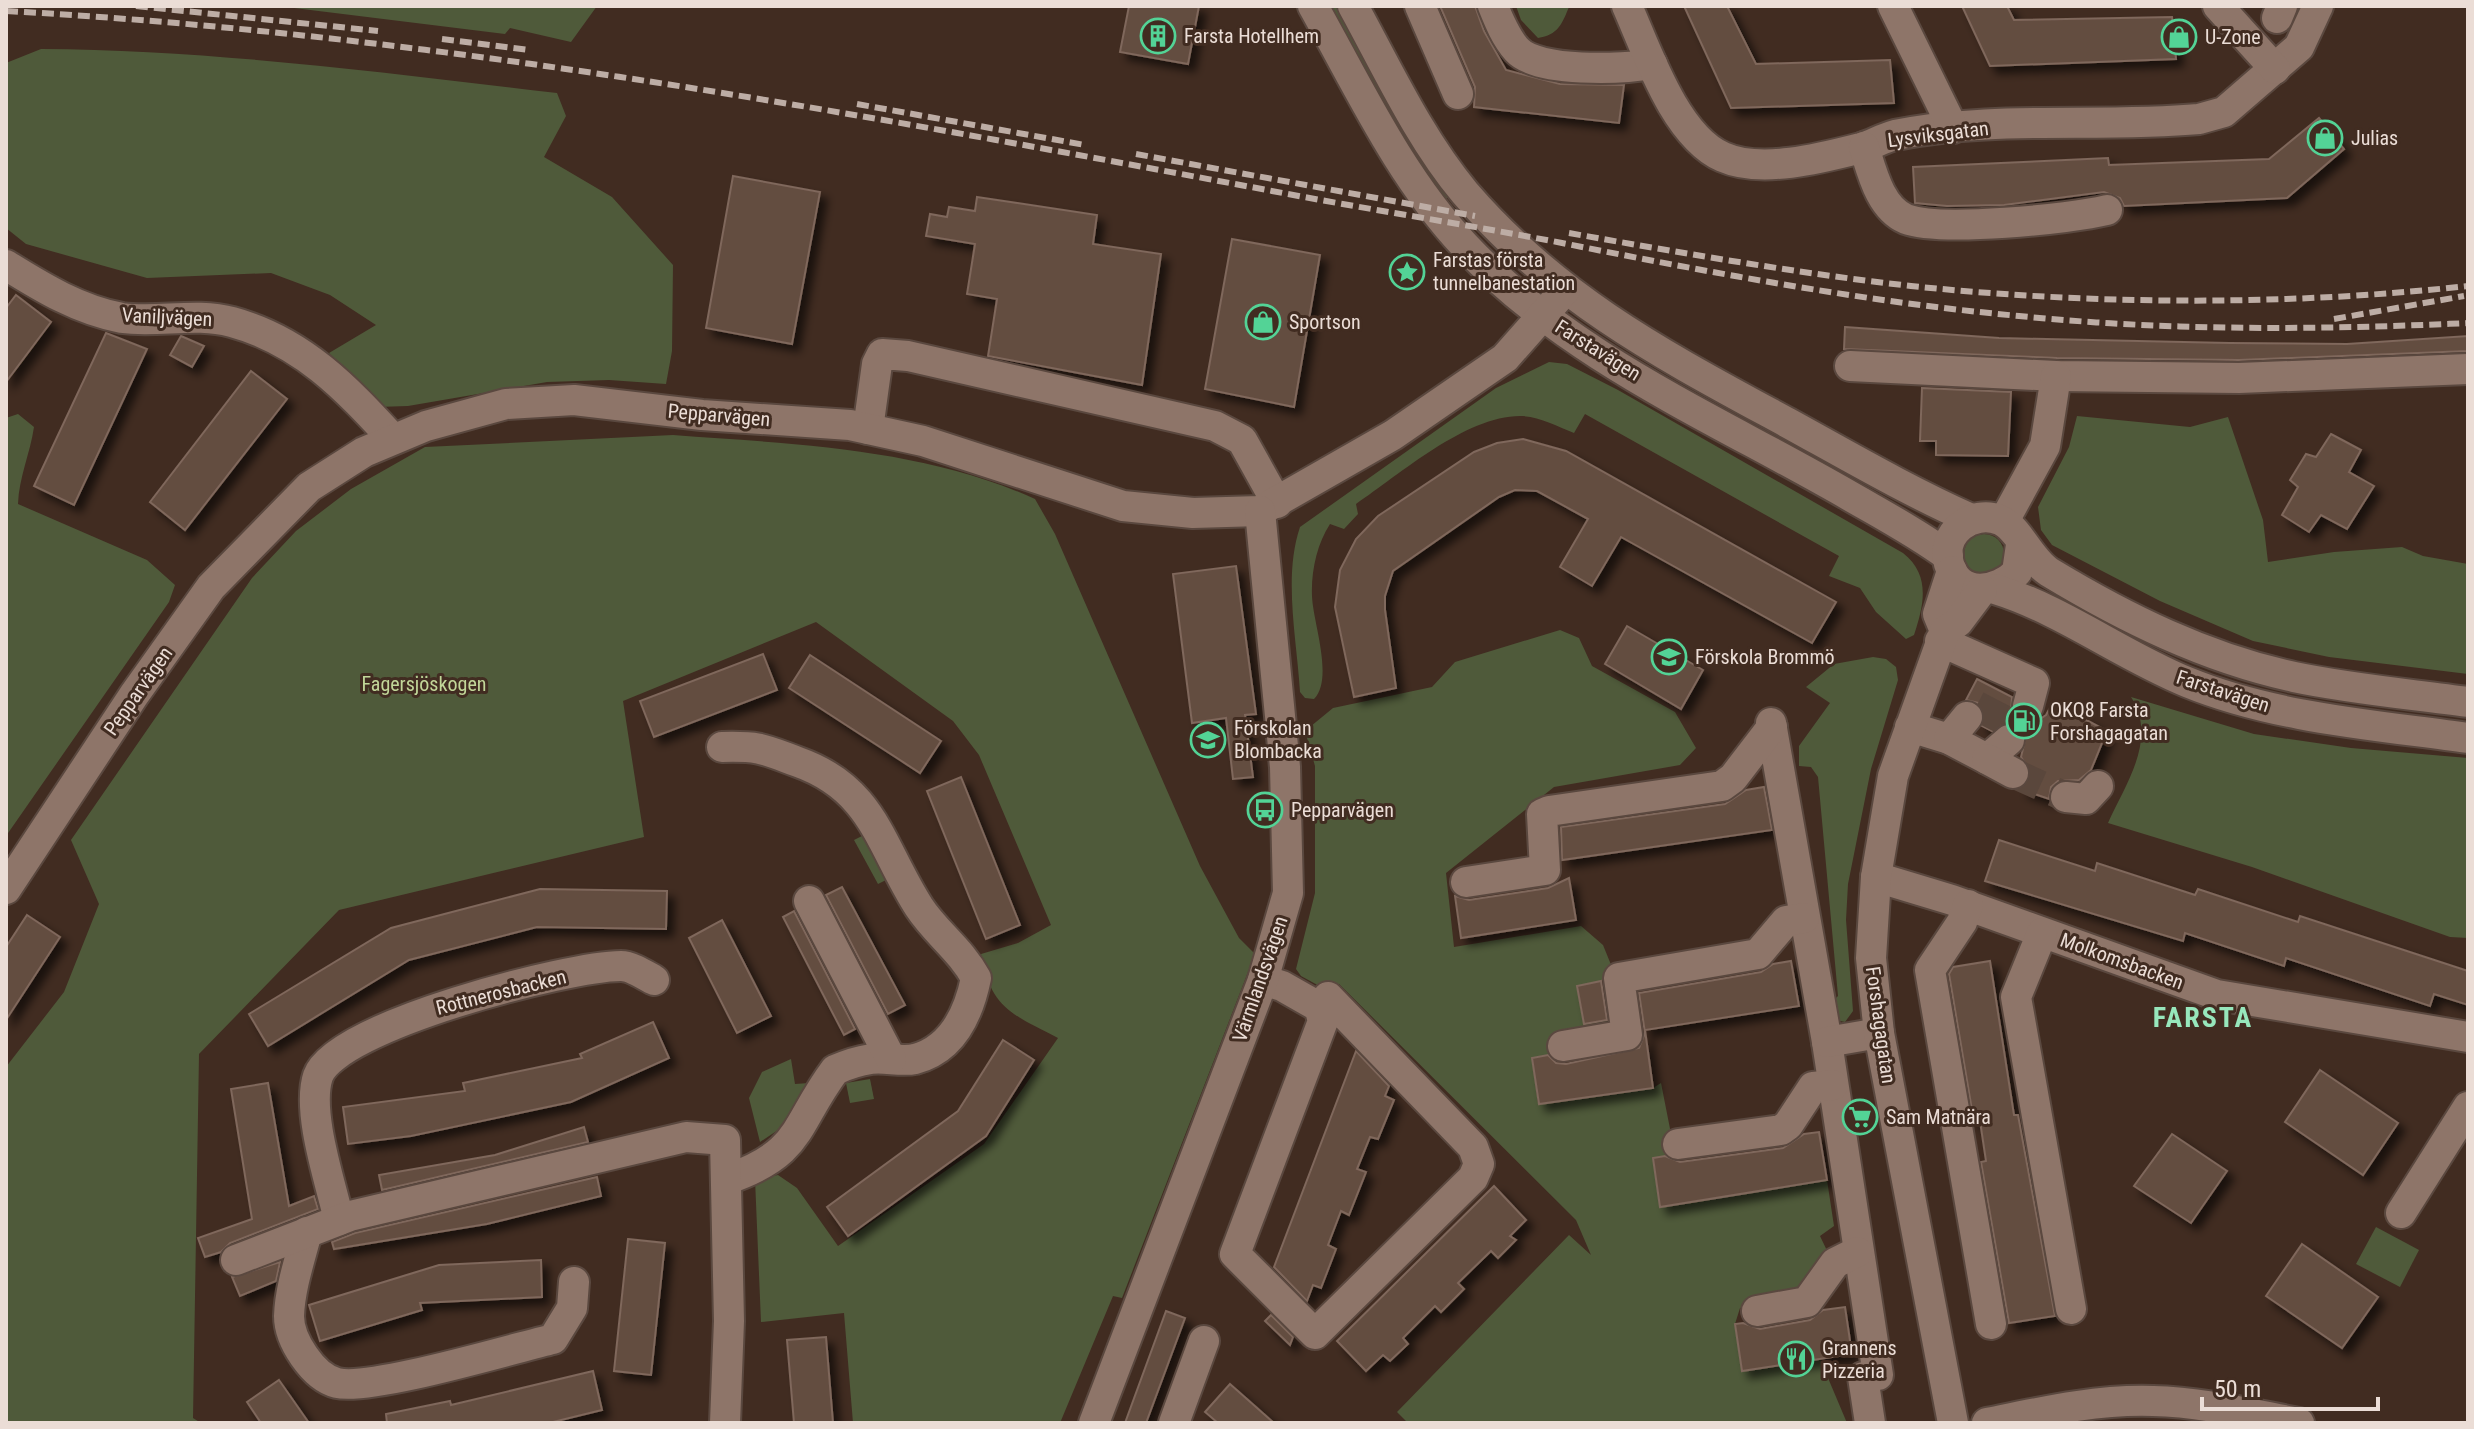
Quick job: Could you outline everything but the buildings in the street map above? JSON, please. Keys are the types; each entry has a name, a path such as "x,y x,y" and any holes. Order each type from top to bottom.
{"street":[{"name":"Farstavägen","path":"1313,6 1379,124 1431,204 1465,246 1543,315 1590,349 1856,500 1950,564 1963,583 2026,599 2148,665 2235,698 2308,716 2468,738"},
{"name":"Farstavägen","path":"1353,6 1432,146 1464,191 1526,258 1565,290 1683,366 1971,519 1988,516 2013,533 2043,568 2177,640 2234,661 2295,677 2468,702"},
{"path":"1420,6 1458,94"},
{"path":"1493,6 1518,51 1534,62 1620,70 1652,64"},
{"name":"Lysviksgatan","path":"1627,6 1652,64 1693,132 1723,157 1752,165 1784,164 1864,147 1892,136 1953,128 2199,119 2224,112 2299,47 2318,6"},
{"path":"1893,6 1953,128"},
{"path":"2218,6 2275,69"},
{"path":"1864,147 1884,200 1905,218 1952,226 2040,217 2069,219 2107,210"},
{"name":"Vaniljvägen","path":"6,265 60,299 124,318 175,316 229,321 260,331 302,352 339,381 393,439"},
{"name":"Pepparvägen","path":"6,889 134,695 211,587 309,487 364,452 426,426 506,404 574,400 868,429 998,464 1123,506 1193,513 1268,507 1393,435 1505,358 1565,290"},
{"path":"868,429 877,364 882,354 908,356 1215,426 1242,440 1268,507"},
{"path":"1850,366 2056,376 2239,378 2468,369"},
{"path":"1988,590 2017,572 2013,533 2045,446 2056,376"},
{"name":"Värmlandsvägen","path":"1094,1423 1263,980 1288,893 1289,832 1268,507"},
{"path":"1950,564 1952,537 1971,519"},
{"name":"Forshagagatan","path":"1942,636 1938,614 1950,564"},
{"name":"Forshagagatan","path":"1953,1423 1879,1033 1871,958 1876,877 1893,776 1942,636 1988,590"},
{"path":"1942,636 1998,677 2034,683 2028,706"},
{"path":"1466,882 1545,870 1540,823 1542,814 1549,811 1722,786 1733,778 1771,725 1827,1042 1878,1375 1863,1377 1870,1423"},
{"path":"1910,727 1982,743"},
{"path":"722,747 763,746 818,767 841,782 881,835 901,879 929,923 955,948 976,978 971,1003 953,1035 935,1049 914,1059 872,1059 835,1070 790,1144 754,1170 728,1179"},
{"path":"2066,797 2086,799 2098,786"},
{"name":"Molkomsbacken","path":"1876,877 1968,905 2217,995 2468,1037"},
{"path":"809,901 891,1059"},
{"path":"1968,905 1962,922 1930,970 1991,1324"},
{"path":"1563,1046 1627,1035 1619,978 1758,954 1786,921 1804,918"},
{"path":"2042,933 2016,997 2071,1309"},
{"name":"Rottnerosbacken","path":"339,1220 325,1166 317,1113 318,1076 334,1056 428,1009 522,984 624,965 654,980"},
{"path":"1263,980 1282,986 1319,1007 1323,1021 1235,1254 1315,1334 1473,1178 1479,1164 1473,1147 1328,997 1319,1007"},
{"path":"1827,1042 1879,1033"},
{"path":"1678,1144 1781,1130 1813,1087 1833,1085"},
{"path":"2401,1213 2468,1107"},
{"path":"236,1260 339,1220 686,1137 725,1140 729,1321 725,1423"},
{"path":"307,1232 289,1319 297,1346 321,1375 338,1383 396,1377 553,1339 572,1308 574,1282"},
{"path":"1757,1311 1807,1302 1835,1263 1857,1252"},
{"path":"1174,1423 1204,1341"},
{"path":"1987,1423 2093,1414 2153,1401 2207,1406 2299,1423"}],"green space":[{"path":"278,6 597,6 571,42 510,28 505,34"},
{"path":"1327,6 1341,6 1452,198 1440,198"},
{"path":"1516,6 1569,7 1558,28 1538,38 1521,20"},
{"path":"41,49 235,58 557,93 566,116 544,157 612,197 673,265 672,351 666,384 609,380 547,382 408,406 377,407 329,353 376,325 330,295 271,273 147,278 26,244 6,228 6,63"},
{"path":"1549,362 1567,364 1618,390 1903,553 1918,571 1923,591 1914,635 1906,639 1876,612 1860,588 1829,576 1839,556 1585,414 1574,433 1541,420 1520,416 1499,419 1456,436 1356,504 1358,514 1344,529 1330,524 1318,549 1312,587 1322,678 1320,690 1314,699 1305,698 1300,692 1292,609 1292,567 1300,527 1496,388"},
{"path":"18,414 34,427 18,504 147,560 175,585 169,602 6,836 6,418"},
{"path":"2077,416 2190,427 2228,417 2263,520 2268,562 2334,552 2402,547 2423,556 2468,564 2468,674 2329,657 2253,641 2160,601 2052,545 2041,530 2038,507 2069,447"},
{"name":"Fagersjöskogen","path":"673,435 811,446 903,459 992,482 1035,499 1055,534 1200,866 1239,938 1255,954 1122,1298 1113,1296 1060,1423 853,1423 844,1313 761,1322 755,1179 778,1175 797,1188 838,1246 984,1144 1058,1038 1006,1008 985,972 981,954 1018,943 1051,925 979,755 953,721 816,622 623,701 644,837 339,910 199,1054 193,1418 201,1423 6,1423 6,1067 64,992 99,904 71,840 252,578 296,531 351,489 425,447"},
{"path":"1984,534 1998,540 2004,554 1998,568 1984,574 1970,568 1964,554 1970,540"},
{"path":"1560,630 1579,638 1592,666 1675,712 1696,748 1680,765 1554,787 1446,873 1454,947 1581,926 1603,945 1616,977 1577,987 1584,1022 1614,1017 1622,1045 1532,1058 1538,1103 1653,1088 1661,1083 1675,1154 1653,1158 1660,1206 1827,1180 1834,1226 1820,1236 1831,1259 1809,1293 1740,1308 1735,1324 1742,1371 1820,1359 1847,1423 1408,1423 1397,1412 1569,1235 1591,1255 1576,1220 1339,984 1323,988 1301,976 1296,969 1315,893 1315,766 1305,731 1333,708 1432,687 1455,662"},
{"path":"1873,657 1886,659 1896,667 1898,680 1871,769 1848,884 1846,920 1853,1011 1845,1022 1836,1020 1830,1004 1838,996 1818,777 1811,767 1799,766 1799,746 1830,703 1806,687 1834,664"},
{"path":"2131,697 2254,734 2351,748 2468,758 2468,938 2450,937 2252,867 2108,823 2130,777 2140,745 2139,713"},
{"path":"872,831 896,875 878,884 854,840"},
{"path":"791,1059 795,1084 809,1083 807,1089 781,1128 760,1142 749,1098 762,1072"},
{"path":"870,1079 874,1099 850,1103 846,1083"},
{"path":"2376,1227 2419,1250 2400,1287 2356,1264"}],"tunnel":[{"path":"1983,726 2001,691"},
{"path":"2009,740 2028,706"},
{"path":"2013,773 2066,797"}],"railway":[{"path":"136,6 378,31"},
{"path":"6,11 165,22 324,38 639,80 953,132 1733,276 1904,303 2075,321 2187,327 2299,328 2468,323"},
{"path":"442,39 529,50"},
{"path":"857,104 1085,145"},
{"path":"1136,154 1475,216"},
{"path":"1569,233 1868,281 2050,297 2260,300 2468,286"},
{"path":"2334,319 2464,296"}],"place":[{"name":"Farsta Hotellhem","path":"1158,36"},
{"name":"U-Zone","path":"2179,37"},
{"name":"Julias","path":"2325,138"},
{"name":"Farstas första tunnelbanestation","path":"1407,272"},
{"name":"Sportson","path":"1263,322"},
{"name":"Förskola Brommö","path":"1669,657"},
{"name":"OKQ8 Farsta Forshagagatan","path":"2024,721"},
{"name":"Förskolan Blombacka","path":"1208,740"},
{"name":"Pepparvägen","path":"1265,810"},
{"name":"Sam Matnära","path":"1860,1117"},
{"name":"Grannens Pizzeria","path":"1796,1359"}],"district":[{"name":"FARSTA","path":"2203,1017"}]}
